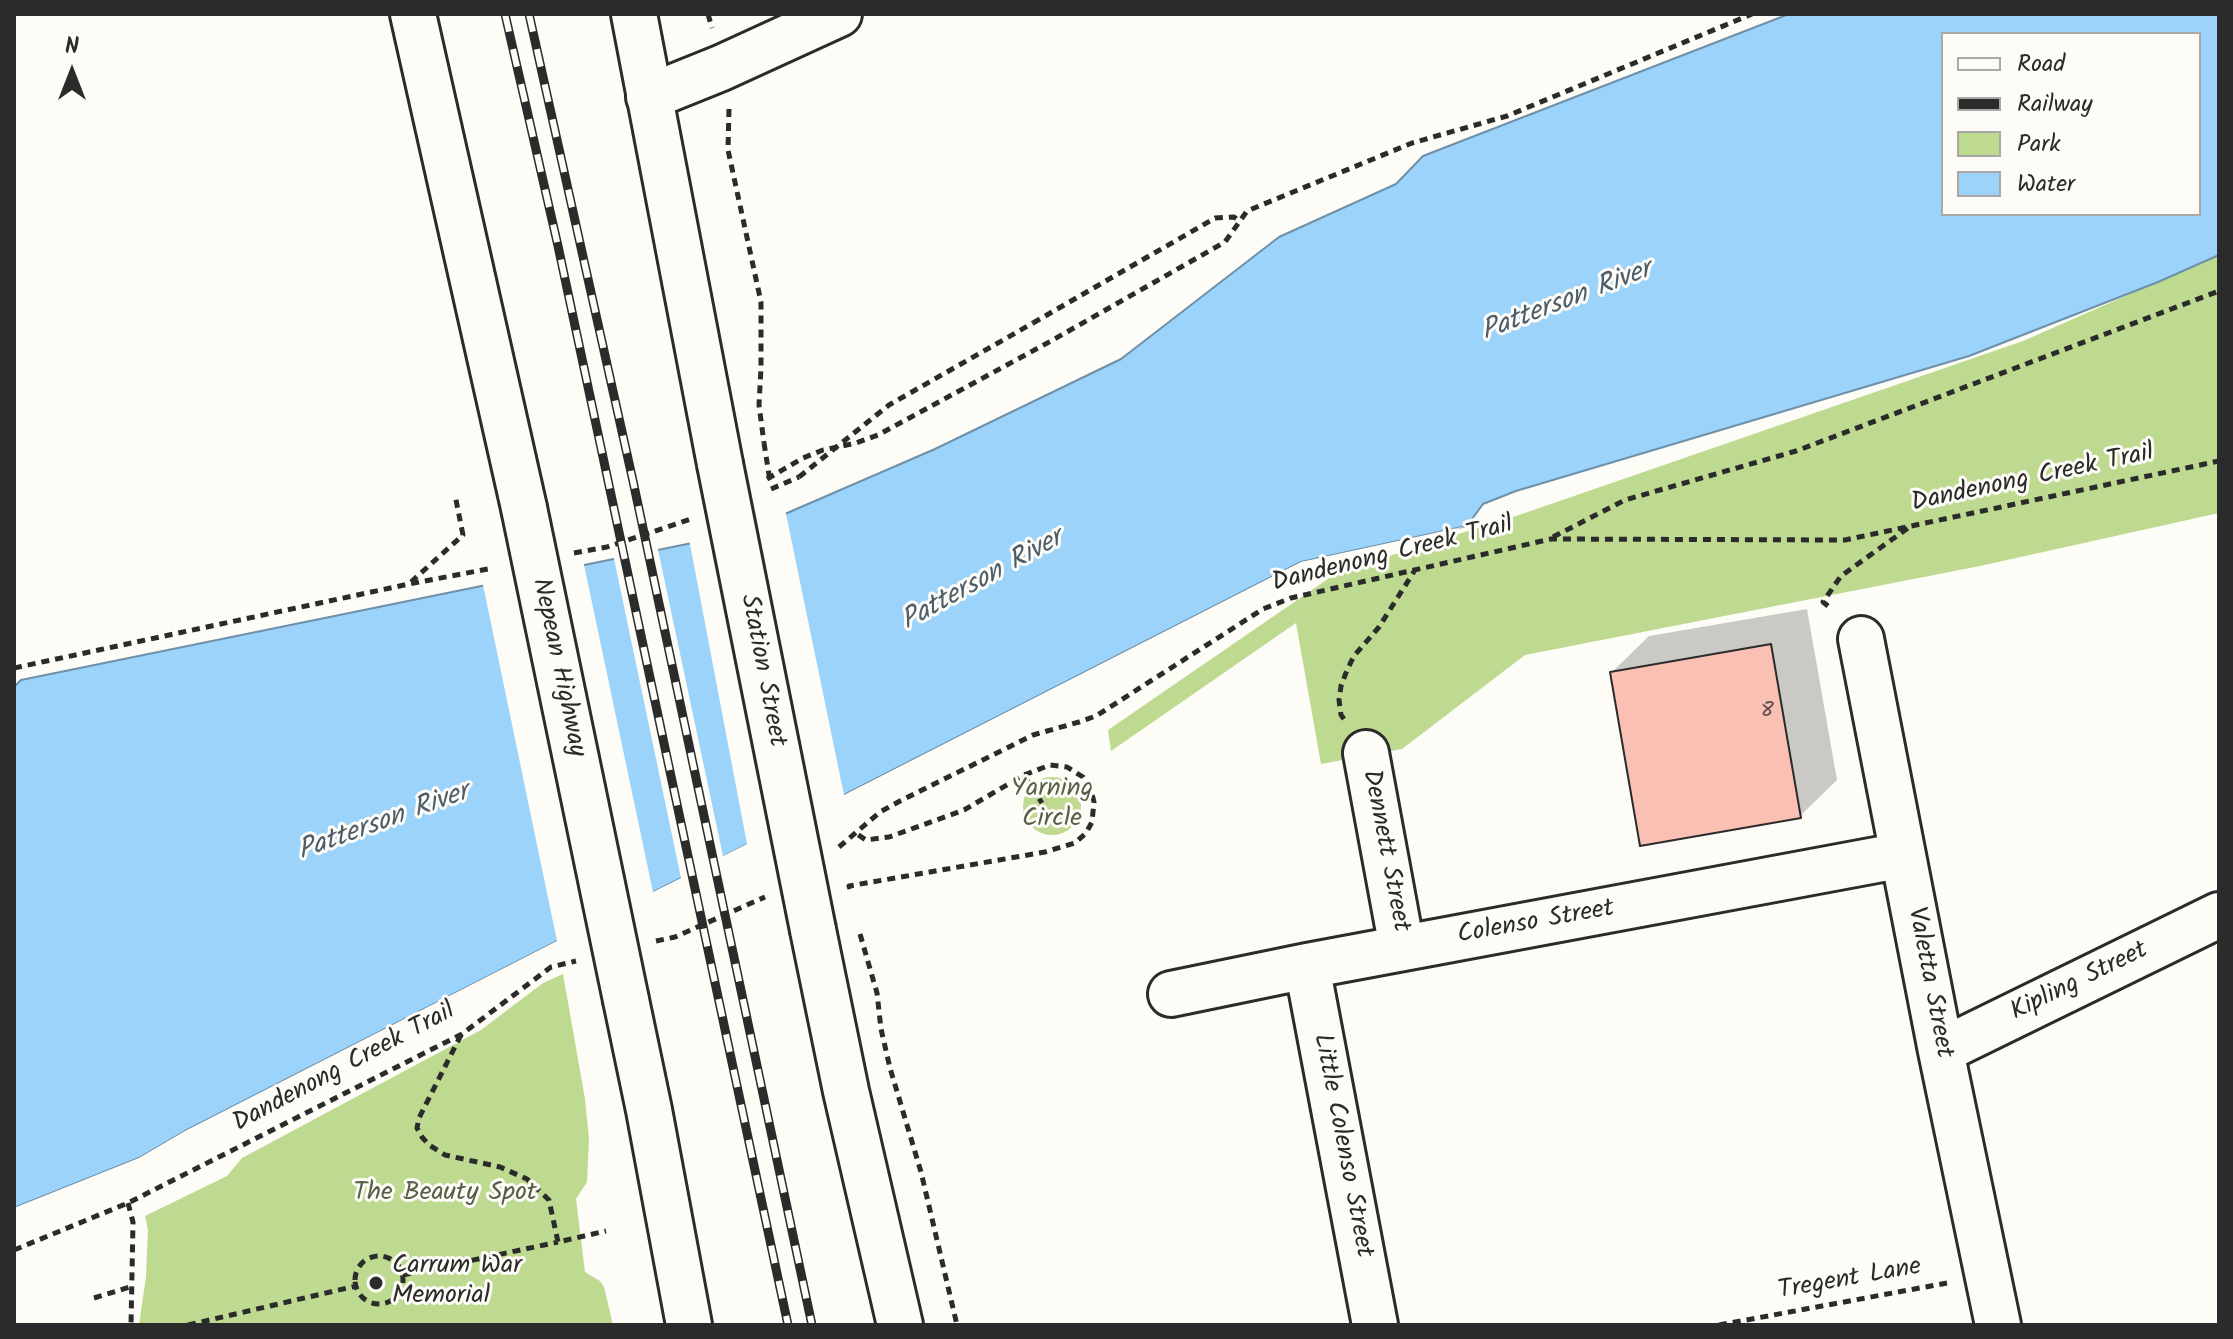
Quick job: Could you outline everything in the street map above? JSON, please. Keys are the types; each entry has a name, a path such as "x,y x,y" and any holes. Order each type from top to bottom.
{"main road":[{"name":"Nepean Highway","path":"413,14 524,508 649,1110 689,1325"},
{"name":"Station Street","path":"634,14 649,97 737,475 813,930 846,1091 900,1325"},
{"path":"649,97 839,14"},
{"name":"Valetta Street","path":"1861,639 1998,1325"},
{"name":"Dennett Street","path":"1366,753 1402,948"},
{"name":"Colenso Street","path":"1171,994 1903,855"},
{"name":"Kipling Street","path":"1941,1051 2219,915"},
{"name":"Little Colenso Street","path":"1307,966 1375,1325"}],"path":[{"path":"708,14 729,111 728,150 761,302 759,405 764,443"},
{"path":"737,475 878,435 1225,242 1247,211 1412,143 1507,116 1752,14"},
{"path":"771,489 799,477 889,405 1215,218 1234,217 1239,221"},
{"path":"1551,539 1625,500 1796,451 2219,291"},
{"name":"Dandenong Creek Trail","path":"834,852 880,812 1033,735 1096,716 1263,609 1291,598 1551,539 1845,540 2219,461"},
{"path":"409,584 463,535 455,495"},
{"path":"561,555 607,547 702,515"},
{"path":"1828,606 1823,602 1841,576 1912,526"},
{"path":"14,668 500,567"},
{"path":"1366,753 1341,715 1341,686 1354,656 1379,627 1415,570"},
{"path":"849,886 1045,852 1075,843 1086,833 1094,811 1091,790 1083,777 1067,767 1050,765 1024,775 964,810 889,837 866,840 854,832"},
{"path":"1024,775 1042,803"},
{"path":"644,944 675,937 768,896"},
{"path":"861,936 877,993 890,1068 921,1172 957,1325"},
{"name":"Dandenong Creek Trail","path":"14,1250 128,1203 462,1034 551,967 582,959"},
{"path":"462,1034 419,1118 417,1128 429,1145 445,1155 500,1167 536,1186 549,1200 558,1242"},
{"path":"128,1203 133,1222 131,1325"},
{"path":"403,1275 606,1231"},
{"path":"376,1257 390,1259 403,1275 398,1296 386,1303 366,1300 356,1286 359,1268 376,1257"},
{"name":"Tregent Lane","path":"1719,1325 1988,1275"},
{"path":"94,1298 133,1286"},
{"path":"188,1325 356,1286"}],"green space":[{"path":"2219,255 2219,513 1980,566 1525,655 1402,749 1321,764 1296,623 1111,751 1108,730 1338,572 1522,514 2023,341"},
{"name":"Yarning Circle","path":"1052,777 1072,786 1081,806 1072,826 1052,835 1032,826 1023,806 1032,786"},
{"name":"The Beauty Spot","path":"563,974 589,1139 587,1182 576,1199 585,1272 604,1287 613,1325 139,1325 146,1277 148,1230 145,1216 227,1176 242,1158 481,1030 543,983"}],"water":[{"name":"Patterson River","path":"1789,14 2219,14 2219,255 1969,356 1516,491 1483,504 1467,526 1301,562 185,1131 139,1158 14,1208 14,687 21,680 741,533 935,449 1121,359 1279,237 1396,184 1423,156"}],"pier":[{"path":"785,509 844,795 1301,562 1467,526 1427,539 1303,566 187,1134 141,1161 14,1212 14,1208 139,1158 185,1131 557,941 482,580 583,560 653,892 681,878 613,554 657,545 723,856 747,844 689,539 740,529"}],"building":[{"path":"1771,644 1801,818 1640,846 1610,672"}],"railway":[{"path":"505,14 558,246 788,1325"},
{"path":"529,14 633,481 812,1325"}],"place":[{"name":"Carrum War Memorial","path":"376,1283"}]}
